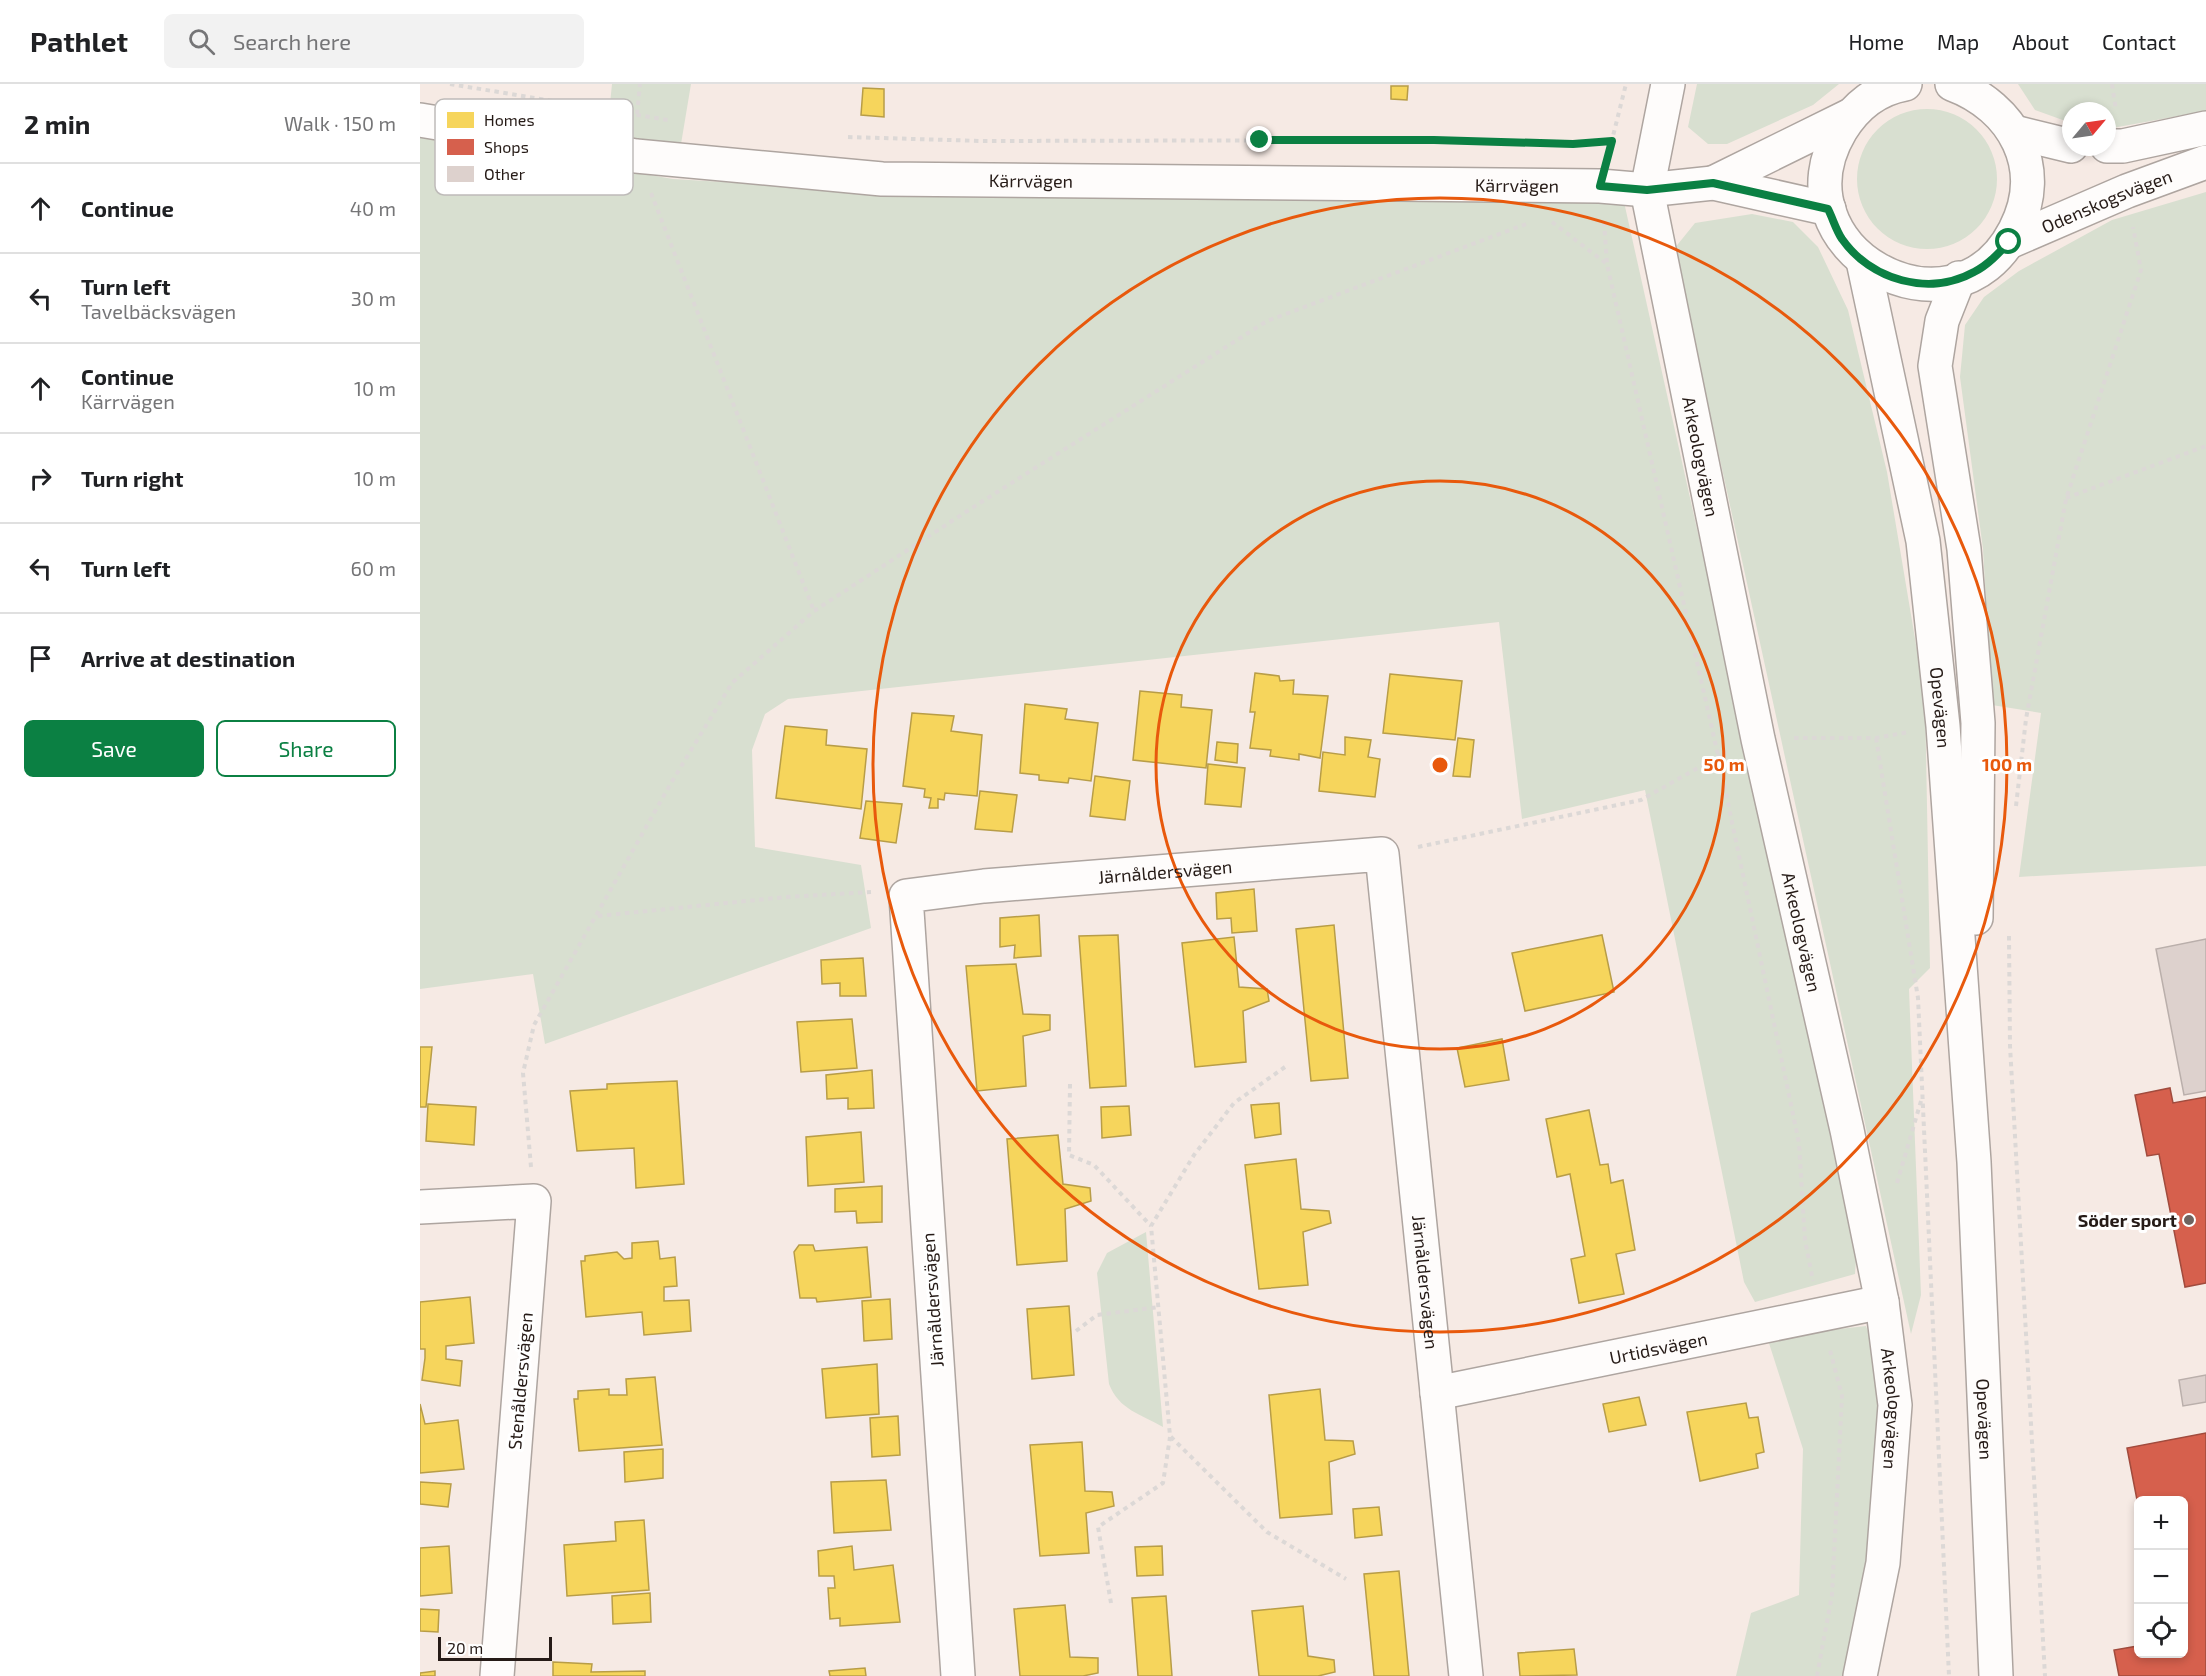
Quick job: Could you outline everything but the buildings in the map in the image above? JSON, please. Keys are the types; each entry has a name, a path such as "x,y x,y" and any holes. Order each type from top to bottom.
{"street":[{"path":"1647,190 1668,84"},
{"path":"1952,84 1980,96 2062,141"},
{"path":"1713,183 1849,116 1870,98 1897,85"},
{"path":"1849,116 1832,144 1827,166 1825,176 1828,209 1842,238 1863,261 1888,277 1916,284 1946,282 1974,273 1993,260 2009,242 2023,215 2028,185 2024,155 2001,109"},
{"name":"Kärrvägen","path":"420,120 435,122"},
{"path":"2116,146 2206,128"},
{"name":"Kärrvägen","path":"633,156 882,179 1600,186 1647,190 1713,183"},
{"name":"Odenskogsvägen","path":"2009,242 2127,191 2206,162"},
{"path":"1713,183 1828,209"},
{"name":"Arkeologvägen","path":"1647,190 1758,739 1847,1130 1882,1302 1895,1405 1883,1563 1860,1676"},
{"name":"Opevägen","path":"1863,261 1923,541 1943,726 1974,1162 1996,1676"},
{"name":"Opevägen","path":"1959,278 1942,321 1935,366 1964,549 1978,723 1974,1162"},
{"name":"Järnåldersvägen","path":"958,1676 906,896 984,886 1382,854 1466,1676"},
{"path":"420,1208 534,1201"},
{"name":"Stenåldersvägen","path":"496,1676 534,1201"},
{"name":"Urtidsvägen","path":"1437,1393 1882,1302"}],"path":[{"path":"450,84 547,99"},
{"path":"640,84 634,148 636,156 814,611"},
{"path":"1626,84 1600,186 1607,264 1718,755 1799,1143 1805,1240 1820,1315 1842,1396 1832,1595 1817,1676"},
{"path":"2112,84 2113,102"},
{"path":"633,112 670,120"},
{"path":"836,137 982,141 1434,140 1573,144 1612,141"},
{"path":"2016,809 2026,719 2066,498 2140,270 2127,191"},
{"path":"1544,217 1607,264"},
{"path":"534,1201 523,1073 534,1025 671,783 732,683 814,611 972,507 1267,321 1533,221"},
{"path":"2066,498 2206,446"},
{"path":"1978,723 2026,719"},
{"path":"1382,854 1641,800 1718,755 1758,739 1876,738 1943,726"},
{"path":"1876,738 1918,998 1949,1676"},
{"path":"597,916 865,891 906,896"},
{"path":"2009,934 2010,1046 2045,1676"},
{"path":"1112,1603 1098,1527 1163,1483 1170,1436 1151,1226 1194,1155 1234,1103 1285,1067"},
{"path":"1070,1084 1070,1155 1094,1165 1151,1226"},
{"path":"1895,1188 1922,1097"},
{"path":"1076,1330 1097,1315 1159,1307"},
{"path":"1170,1436 1266,1532 1346,1579"}],"green space":[{"path":"612,84 691,84 680,150 633,145 633,99 610,99"},
{"path":"1697,84 1839,84 1813,105 1727,144 1708,144 1688,127"},
{"path":"2018,84 2206,84 2206,111 2116,127 2116,102 2062,102 2062,120 2035,110"},
{"path":"1927,109 1954,115 1966,121 1976,130 1985,140 1991,152 1997,179 1991,206 1985,218 1976,228 1966,237 1954,243 1927,249 1900,243 1888,237 1878,228 1869,218 1863,206 1857,179 1863,152 1869,140 1878,130 1888,121 1900,115"},
{"path":"420,135 435,138 435,195 633,195 633,172 673,179 890,192 1624,202 1857,1246 1855,1274 1755,1302 1744,1282 1645,790 1522,819 1499,622 788,699 765,714 752,750 755,847 861,865 871,928 545,1044 533,974 420,989"},
{"path":"2206,192 2206,866 2019,877 2041,713 1992,705 1983,549 1960,377 1965,325 1984,297 2019,271 2112,220"},
{"path":"1752,214 1793,222 1818,247 1848,310 1887,472 1925,698 1930,968 1909,989 1921,1295 1911,1334 1674,249 1695,223"},
{"path":"1146,1232 1163,1427 1125,1406 1113,1393 1109,1384 1097,1273 1107,1253"},
{"path":"1866,1326 1895,1405 1860,1676 1736,1676 1751,1613 1799,1595 1803,1449 1767,1337"}],"place":[{"name":"Söder sport","path":"2189,1220"}],"route":[{"path":"1260,140 1434,140 1573,144 1612,141 1600,186 1647,190 1713,183 1828,209 1842,238 1863,261 1888,277 1916,284 1946,282 1974,273 1993,260 2009,242"}]}
